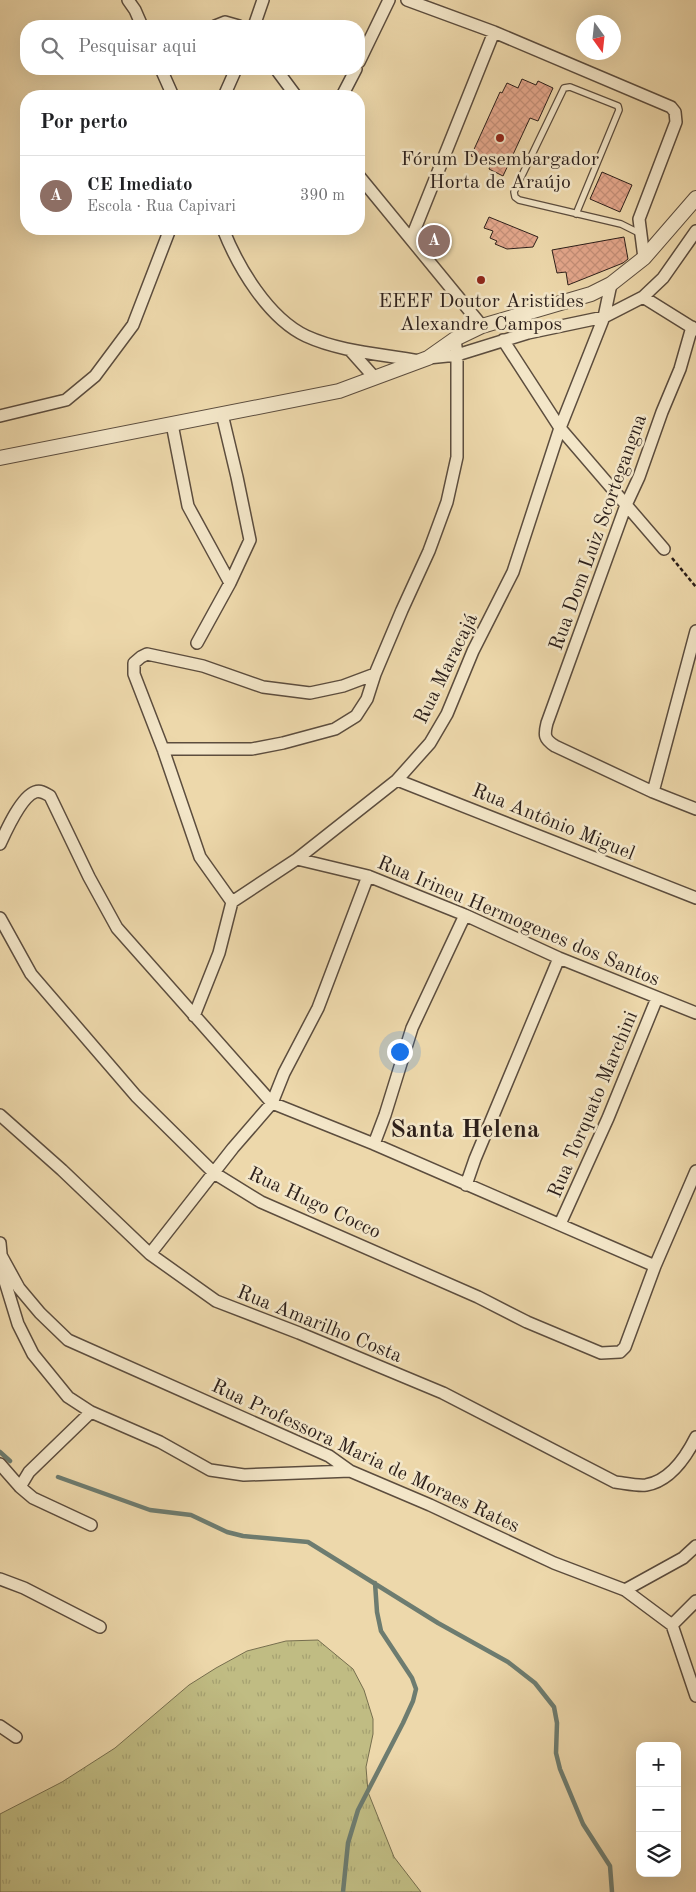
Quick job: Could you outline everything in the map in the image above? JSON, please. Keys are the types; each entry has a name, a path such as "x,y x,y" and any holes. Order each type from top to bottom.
{"street":[{"path":"128,0 139,20"},
{"path":"256,20 263,0"},
{"path":"365,50 389,0"},
{"path":"407,0 494,32 671,107 676,122 639,219 639,233 644,258"},
{"path":"411,239 494,32"},
{"path":"164,75 170,90"},
{"path":"227,90 233,75"},
{"path":"280,75 292,90"},
{"path":"345,90 353,75"},
{"path":"365,183 482,326"},
{"path":"226,235 243,269 258,292 271,310 291,327 307,337 350,350 424,359 455,339 482,326 591,294 611,284 644,258 696,198"},
{"path":"0,458 339,391 424,359 457,355 528,333 604,317 643,297 663,278 696,231"},
{"path":"0,416 66,400 95,376 133,325 168,235"},
{"name":"Rua Maracajá","path":"232,902 297,859 397,780 430,743 446,714 473,651 513,572 560,428 604,317 611,284"},
{"path":"643,297 694,329"},
{"name":"Rua Dom Luiz Scortegangna","path":"653,792 555,746 546,740 544,734 626,505 639,477 694,329"},
{"path":"163,749 252,749 283,743 334,729 356,716 367,699 375,674 429,551 447,502 457,457 457,355 455,339"},
{"path":"503,340 560,428 664,549"},
{"path":"350,350 374,377"},
{"path":"197,643 230,583 250,540 222,414"},
{"path":"172,424 188,506 230,583"},
{"path":"696,632 653,792 696,809"},
{"path":"194,1016 219,953 232,902 200,857 163,749 134,674 134,663 140,656 147,654 204,666 263,688 310,693 343,686 375,674"},
{"name":"Rua Antônio Miguel","path":"397,780 696,898"},
{"path":"0,844 11,820 29,796 42,791 50,796 89,877 117,928 272,1103 374,1144 655,1266 696,1171"},
{"name":"Rua Irineu Hermogenes dos Santos","path":"297,859 368,876 465,915 559,958 696,1014"},
{"path":"150,1254 272,1103 284,1073 318,1008 368,876"},
{"path":"374,1144 412,1028 465,915"},
{"name":"Rua Hugo Cocco","path":"0,918 31,974 136,1096 214,1173 261,1202 478,1297 535,1326 602,1353 620,1352 625,1347 655,1266"},
{"path":"466,1185 475,1159 559,958"},
{"name":"Rua Torquato Marchini","path":"560,1224 608,1118 657,998"},
{"name":"Rua Amarilho Costa","path":"0,1115 62,1170 150,1254 216,1300 443,1393 615,1482 647,1485 670,1475 696,1437"},
{"path":"0,1242 3,1275 18,1324 33,1354 68,1397 91,1412 160,1442 210,1470 244,1475 350,1471"},
{"name":"Rua Professora Maria de Moraes Rates","path":"2,1257 20,1288 40,1313 68,1340 328,1456 350,1471 430,1505 554,1563 625,1590 672,1625"},
{"path":"20,1487 29,1472 91,1412"},
{"path":"0,1464 20,1487 33,1498 91,1525"},
{"path":"625,1590 683,1558 696,1546"},
{"path":"0,1580 24,1588 100,1628"},
{"path":"696,1601 672,1625 696,1696"},
{"path":"686,1667 696,1660"},
{"path":"0,1726 16,1737"}],"lane":[{"path":"576,214 619,110 618,106 570,87 564,88 514,192 515,197 519,200 576,214 621,224 639,233"}],"path":[{"path":"664,549 696,586"}],"green space":[{"path":"318,1640 353,1669 364,1690 373,1719 373,1734 366,1767 368,1792 394,1857 421,1892 0,1892 0,1814 62,1782 115,1748 189,1685 247,1651 286,1641"}],"building":[{"name":"Fórum Desembargador Horta de Araújo","path":"522,79 536,85 538,81 553,88 538,121 530,118 503,176 489,169 491,164 471,156 500,92 502,93 507,83 518,88"},
{"path":"602,172 632,185 620,212 590,199"},
{"path":"489,217 538,237 533,247 507,249 495,244 497,241 490,238 493,231 484,228"},
{"path":"624,237 628,259 623,263 568,285 566,272 557,273 552,250"}],"waterway":[{"path":"0,1452 10,1461"},
{"path":"58,1477 150,1510 191,1515 227,1532 243,1536 308,1542 438,1623 508,1662 535,1683 554,1707 557,1723 556,1753 560,1769 583,1824 610,1866 612,1892"},
{"path":"343,1892 348,1843 358,1810 403,1723 416,1689 412,1678 381,1631 377,1612 375,1583"}],"place":[{"name":"Fórum Desembargador Horta de Araújo","path":"500,138"},
{"name":"CE Imediato","path":"434,241"},
{"name":"EEEF Doutor Aristides Alexandre Campos","path":"481,280"}],"district":[{"name":"Santa Helena","path":"465,1128"}]}
